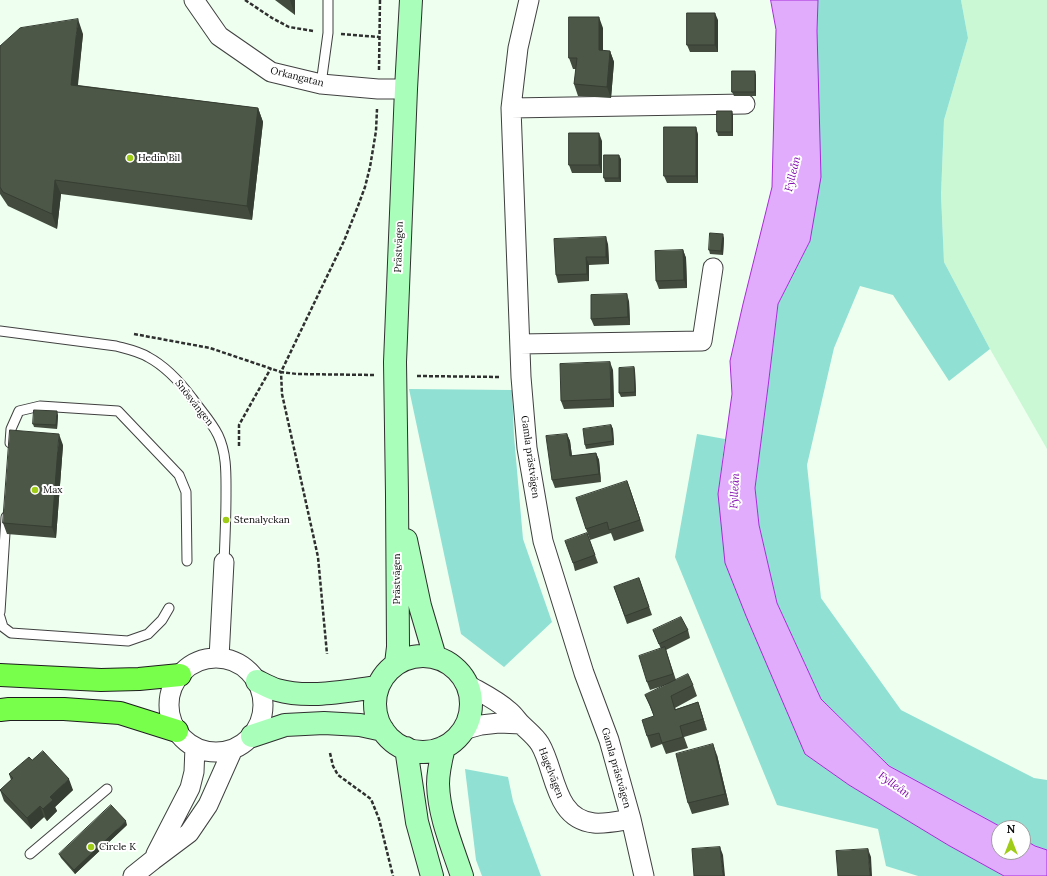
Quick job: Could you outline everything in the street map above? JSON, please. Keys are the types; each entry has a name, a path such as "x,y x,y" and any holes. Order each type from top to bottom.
{"highway":[{"path":"0,675 101,680 139,679 180,675"},
{"path":"0,710 64,708 120,713 177,732"}],"street":[{"name":"Orkangatan","path":"194,0 219,36 271,72 321,84 406,90"},
{"name":"Prästvägen","path":"396,664 398,647 397,495 394,362 411,0"},
{"name":"Gamla prästvägen","path":"529,0 518,48 511,108 521,377 527,448 542,541 584,673 609,740 644,876"},
{"path":"511,108 745,104"},
{"path":"520,344 702,341 713,268"},
{"name":"Prästvägen","path":"397,495 420,606 435,657"},
{"name":"Snösvängen","path":"219,658 224,562"},
{"path":"421,656 435,657 455,667 462,675 468,685 471,696 471,708 468,720 463,730 454,740 444,747 431,751 418,751 406,748 393,741 383,730 377,716 375,702 378,687 385,674 396,664 408,658 421,656"},
{"path":"252,736 259,723 263,709 262,695 256,681 247,670 234,662 219,658 205,660 191,665 180,675 170,696 169,708 172,721 177,732 185,740 195,747 207,751 220,752 233,749 252,736 285,725 324,723 360,725 383,730"},
{"path":"256,681 276,690 304,694 338,692 378,687"},
{"name":"Hagelvägen","path":"468,685 500,703 533,735 540,744 546,757 560,798 566,808 574,816 594,823 630,819"},
{"path":"463,730 481,725 498,723 521,724"},
{"path":"153,860 190,788 194,772 195,747"},
{"path":"444,747 439,766 438,783 440,801 447,834 462,876"},
{"path":"406,748 417,822 432,876"},
{"path":"133,876 189,833 208,805 233,749"}],"lane":[{"path":"321,84 328,33 328,0"},
{"name":"Snösvängen","path":"0,331 116,346 132,350 148,357 170,374 205,414 218,436 222,447 226,476 224,562"},
{"path":"10,453 11,430 19,411 40,406 118,411 179,475 186,492 187,562"},
{"path":"0,612 6,509"},
{"path":"0,617 3,627 12,633 128,641 148,634 162,620 169,608"},
{"path":"30,854 107,789"}],"path":[{"path":"245,0 272,18 289,27 328,33 379,37"},
{"path":"374,375 297,374 281,372 344,241 364,188 370,167 376,131 380,0"},
{"path":"239,446 239,425 271,368"},
{"path":"417,376 521,377"},
{"path":"330,753 333,766 338,775 371,799 379,819 394,876"}],"green space":[{"path":"961,0 1047,0 1047,449 990,349 944,262 941,195 944,120 968,38"}],"shaded area":[{"path":"818,0 961,0 968,38 944,120 941,195 944,262 990,349 949,381 893,295 860,286 834,348 807,465 821,598 901,710 1034,778 1047,780 1047,850 1031,844 1031,820 991,820 991,821 889,766 821,699 777,603 759,525 755,488 778,304 810,241"},
{"path":"409,389 512,390 514,436 523,539 552,622 504,667 461,634"},
{"path":"697,434 725,439 718,494 805,754 849,785 948,845 1004,876 918,876 886,866 878,829 777,805 675,557"},
{"path":"465,769 508,777 513,801 541,876 482,876 476,860"}],"water":[{"name":"Fylleån","path":"771,0 818,0 817,31 821,177 810,241 778,304 755,488 759,525 777,603 821,699 889,766 991,821 991,860 1031,860 1031,844 1047,850 1047,876 1004,876 948,845 849,785 805,754 725,563 718,494 732,394 730,361 772,187 776,30"}],"building":[{"path":"687,13 715,13 715,45 687,45"},
{"path":"569,17 599,17 599,50 610,51 607,87 574,84 577,58 569,58"},
{"name":"Hedin Bil","path":"78,19 71,85 258,108 247,206 55,180 52,214 3,192 0,187 0,46 20,28"},
{"path":"732,71 755,71 755,92 732,92"},
{"path":"717,111 732,111 732,132 717,132"},
{"path":"664,127 696,127 696,176 664,176"},
{"path":"569,133 599,133 599,165 569,165"},
{"path":"604,155 619,155 619,178 604,178"},
{"path":"710,233 723,234 721,251 709,250"},
{"path":"606,237 606,257 586,257 587,274 556,275 554,239"},
{"path":"683,250 684,280 656,281 655,251"},
{"path":"627,294 628,317 591,319 591,295"},
{"path":"610,362 611,399 561,401 560,364"},
{"path":"634,367 635,392 619,393 619,368"},
{"path":"34,410 57,411 56,425 33,424"},
{"path":"611,425 613,441 585,445 583,429"},
{"name":"Max","path":"10,430 59,434 52,527 3,523"},
{"path":"567,434 570,456 596,453 599,474 552,480 546,436"},
{"path":"627,481 640,520 609,530 607,522 586,529 576,498"},
{"path":"587,533 595,555 573,563 565,541"},
{"path":"639,578 649,607 625,616 614,587"},
{"path":"681,617 688,630 659,644 653,630"},
{"path":"665,647 673,674 647,682 639,656"},
{"path":"688,674 693,685 671,696 675,710 698,702 703,719 680,726 683,737 662,743 659,733 647,736 642,720 654,716 645,695"},
{"path":"713,744 725,794 688,803 676,754"},
{"path":"43,751 69,779 50,797 53,800 43,809 40,806 27,818 0,790 13,778 9,774 29,757 32,760"},
{"path":"111,805 126,821 74,870 59,854"},
{"path":"720,847 723,876 694,876 692,849"},
{"path":"868,849 870,876 838,876 836,851"}],"place":[{"name":"Hedin Bil","path":"130,158"},
{"name":"Max","path":"35,490"},
{"name":"Stenalyckan","path":"226,520"},
{"name":"Circle K","path":"91,847"}]}
